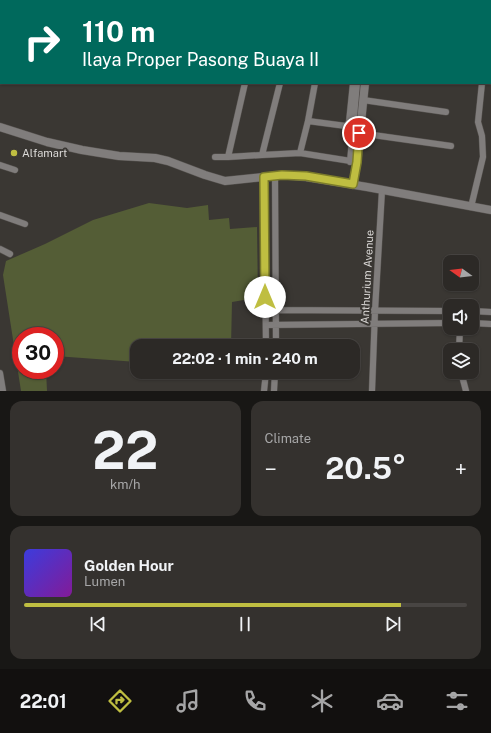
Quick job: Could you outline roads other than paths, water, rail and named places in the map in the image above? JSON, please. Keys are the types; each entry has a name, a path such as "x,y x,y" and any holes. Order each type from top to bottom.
{"street":[{"path":"228,157 245,84"},
{"path":"262,155 280,84"},
{"path":"300,153 315,84"},
{"path":"308,121 346,126 349,122 353,84"},
{"path":"353,184 357,84"},
{"path":"353,162 359,133 365,84"},
{"path":"471,207 483,157 482,136 478,122 482,84"},
{"path":"363,100 446,112"},
{"path":"0,127 47,142 82,150 119,156 155,158 168,161 225,181 275,175 306,176 491,210"},
{"path":"359,133 451,146"},
{"path":"215,157 300,153 353,162"},
{"path":"0,165 15,170"},
{"path":"275,175 276,339"},
{"path":"264,177 266,339"},
{"name":"Anthurium Avenue","path":"372,391 374,324 382,190"},
{"path":"0,215 25,224"},
{"path":"0,249 10,254"},
{"path":"266,310 443,311"},
{"path":"479,311 491,312"},
{"path":"266,325 443,323"},
{"path":"479,323 491,324"},
{"path":"0,373 2,391"},
{"path":"264,391 265,379"},
{"path":"274,391 275,379"},
{"path":"463,379 466,391"}],"place":[{"name":"Alfamart","path":"14,153"}]}
